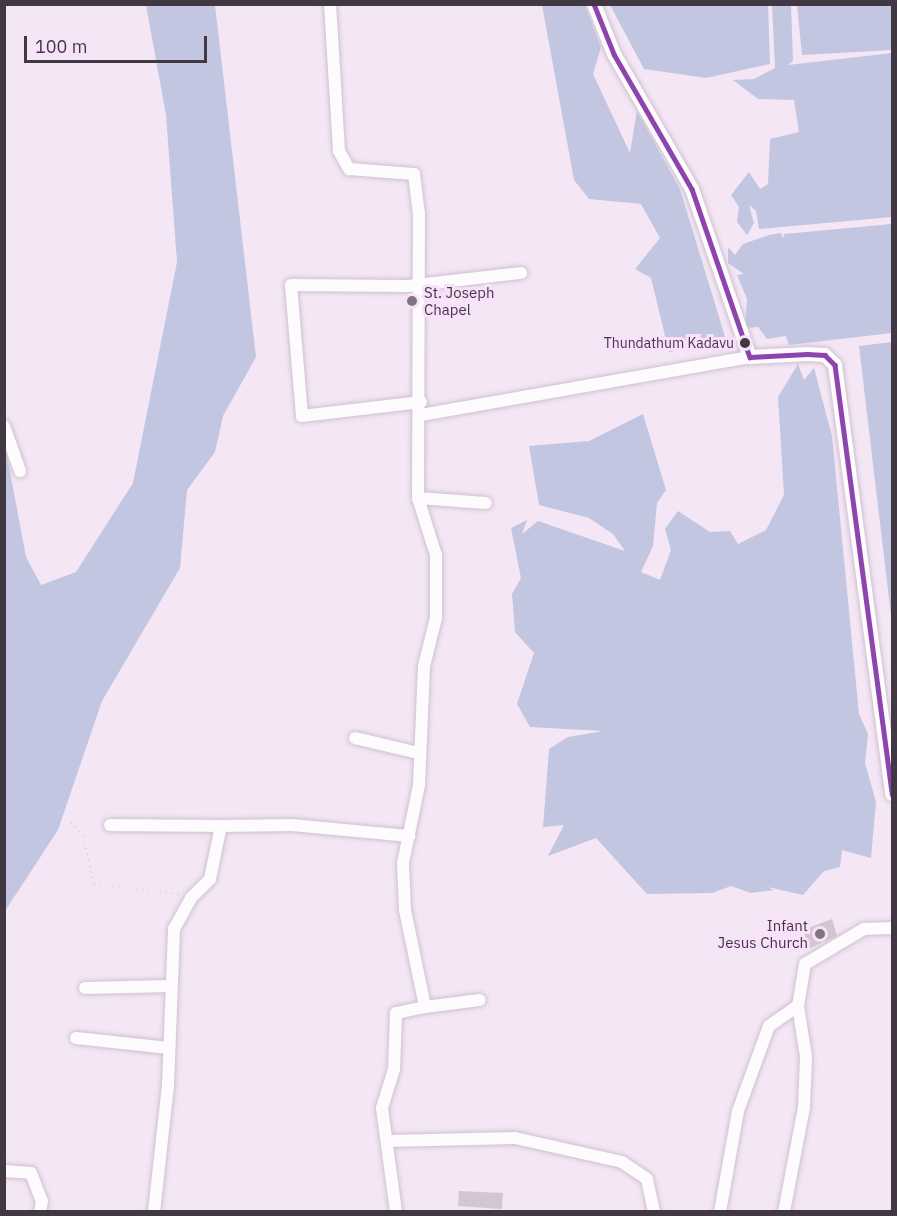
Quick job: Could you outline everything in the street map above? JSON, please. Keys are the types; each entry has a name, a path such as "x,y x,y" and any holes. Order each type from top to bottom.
{"street":[{"path":"330,4 339,151 349,169 414,174 421,284 418,498 436,555 437,593 409,836 405,910 424,1007"},
{"path":"594,4 614,54 692,189 750,357"},
{"path":"521,273 421,284 291,285 302,416 421,409 750,357 816,354 835,365 892,794"},
{"path":"4,426 20,471"},
{"path":"418,498 486,503"},
{"path":"355,738 418,753"},
{"path":"110,825 292,825 409,836"},
{"path":"154,1212 168,1048 169,986 174,929 191,898 210,879 221,826"},
{"path":"784,1212 804,1107 806,1057 798,1006 805,964 864,929 892,928"},
{"path":"85,988 169,986"},
{"path":"396,1212 382,1108 394,1069 396,1013 480,1000"},
{"path":"720,1212 738,1111 769,1026 798,1006"},
{"path":"76,1038 168,1048"},
{"path":"387,1141 514,1137 622,1162 647,1179 654,1212"},
{"path":"4,1171 31,1173 42,1201 40,1212"}],"path":[{"path":"71,822 83,836 94,884 163,888 191,898"}],"water":[{"path":"146,5 215,5 256,357 223,416 215,452 187,490 180,568 102,701 58,830 5,911 5,445 26,557 41,585 76,572 133,483 177,262 166,115"},
{"path":"542,5 585,5 601,47 593,74 630,153 637,111 680,189 727,343 669,352 651,278 635,269 660,238 641,204 589,199 574,180"},
{"path":"610,5 768,5 770,64 706,78 644,69"},
{"path":"772,5 791,5 793,61 788,65 892,53 892,217 759,229 756,211 749,205 754,223 747,235 737,222 739,207 731,195 749,172 760,189 768,184 770,139 799,132 794,100 758,99 733,80 754,79 775,68"},
{"path":"797,5 892,5 892,50 802,55"},
{"path":"892,224 892,333 789,345 786,336 767,339 758,327 745,328 747,299 737,275 744,274 728,263 728,247 735,255 743,244 769,235 781,233 783,239 784,234"},
{"path":"892,342 892,624 859,346"},
{"path":"798,364 804,380 814,368 832,436 859,714 868,734 865,763 876,802 871,858 842,850 840,867 824,871 803,895 768,887 774,890 751,893 731,886 712,893 647,894 596,838 548,856 564,825 543,827 549,749 568,737 603,731 530,727 517,704 534,653 515,632 512,594 521,578 511,528 527,520 522,534 538,521 625,551 613,534 589,518 539,505 529,446 589,441 643,414 666,490 657,503 653,546 641,572 660,580 671,550 665,529 678,511 710,532 730,531 738,544 766,530 784,495 778,397"}],"building":[{"name":"Infant Jesus Church","path":"832,919 837,936 808,949 803,930"},
{"path":"459,1191 503,1193 502,1209 458,1206"}],"transit line":[{"path":"594,4 614,54 692,189 750,357 825,355 835,365 892,794"}],"place":[{"name":"St. Joseph Chapel","path":"412,301"},
{"name":"Thundathum Kadavu","path":"745,343"},
{"name":"Infant Jesus Church","path":"820,934"}]}
